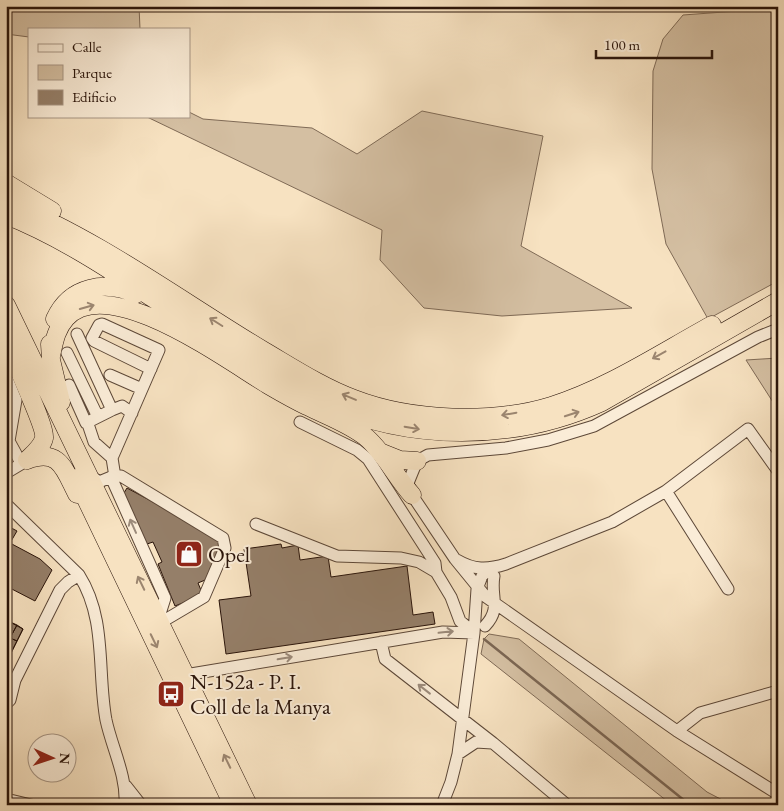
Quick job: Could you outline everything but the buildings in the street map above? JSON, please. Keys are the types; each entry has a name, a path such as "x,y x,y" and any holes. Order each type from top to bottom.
{"highway":[{"path":"6,183 71,222 123,263"},
{"path":"6,202 40,216 123,263 226,328 328,388 355,399 396,411 462,418 504,415 549,406 599,388 778,288"},
{"path":"6,215 52,235 166,307 322,401 377,421 415,429 459,432 506,430 553,420 602,402 778,301"},
{"path":"59,354 50,336 57,315 68,300 82,291 104,286 124,289 150,302 166,307"},
{"path":"6,304 248,805"},
{"path":"101,501 107,478 65,413 56,388 59,354 56,332 71,314 86,306 96,304 116,305 148,316 186,335 304,405 348,426 367,438 380,452 412,495"},
{"path":"658,370 691,358 778,308"},
{"path":"8,338 24,385 41,421 49,456 62,466 110,550"},
{"path":"8,338 233,805"},
{"path":"24,462 36,451 44,438"},
{"path":"380,452 400,460 417,461"},
{"path":"24,462 49,456"}],"street":[{"path":"151,368 94,341 92,338 99,325 102,324 159,350 112,458 107,478 165,598 159,621"},
{"path":"778,329 728,352 594,426 548,440 506,448 428,455 417,461 408,477 408,488 412,495 455,559 477,588 498,608 677,731 778,794"},
{"path":"78,334 112,410"},
{"path":"59,354 98,417"},
{"path":"110,375 142,389"},
{"path":"6,376 16,400 9,441 24,462 6,473"},
{"path":"69,385 88,424 94,442 112,458"},
{"path":"88,424 98,417 122,406 132,412"},
{"path":"300,422 357,450 368,459 435,563 436,572 451,597 460,621 478,628"},
{"path":"442,805 451,782 458,754 462,719 478,628 477,588 492,573 506,564 612,522 666,491 748,429 778,471"},
{"path":"107,478 121,476 223,538 225,542 225,548 204,597 159,621"},
{"path":"666,491 728,589"},
{"path":"6,504 79,575 94,606 98,627 106,718 126,786 125,805"},
{"path":"256,524 337,556 410,559 436,572"},
{"path":"455,559 492,573"},
{"path":"478,628 492,618 498,608 492,588 492,573"},
{"path":"9,690 60,590 79,575"},
{"path":"185,675 381,642 478,628 501,621 520,622"},
{"path":"381,642 385,659 493,743 567,805"},
{"path":"677,731 700,713 778,691"},
{"path":"458,754 476,742 493,743"},
{"path":"126,786 141,805"},
{"path":"6,799 31,805"}],"green space":[{"path":"6,6 139,6 140,28 28,28 28,37 6,34"},
{"path":"778,8 778,281 708,319 666,244 652,169 653,71 663,39 683,15"},
{"path":"422,111 543,136 521,246 632,308 502,316 424,308 380,260 382,230 149,118 190,118 190,112 203,119 312,128 357,154"},
{"path":"778,358 778,410 746,360"},
{"path":"489,634 519,639 707,792 732,805 672,805 481,654 484,639"}],"waterway":[{"path":"484,639 690,805"}],"place":[{"name":"Opel","path":"189,554"},
{"name":"N-152a - P. I. Coll de la Manya","path":"171,694"}]}
